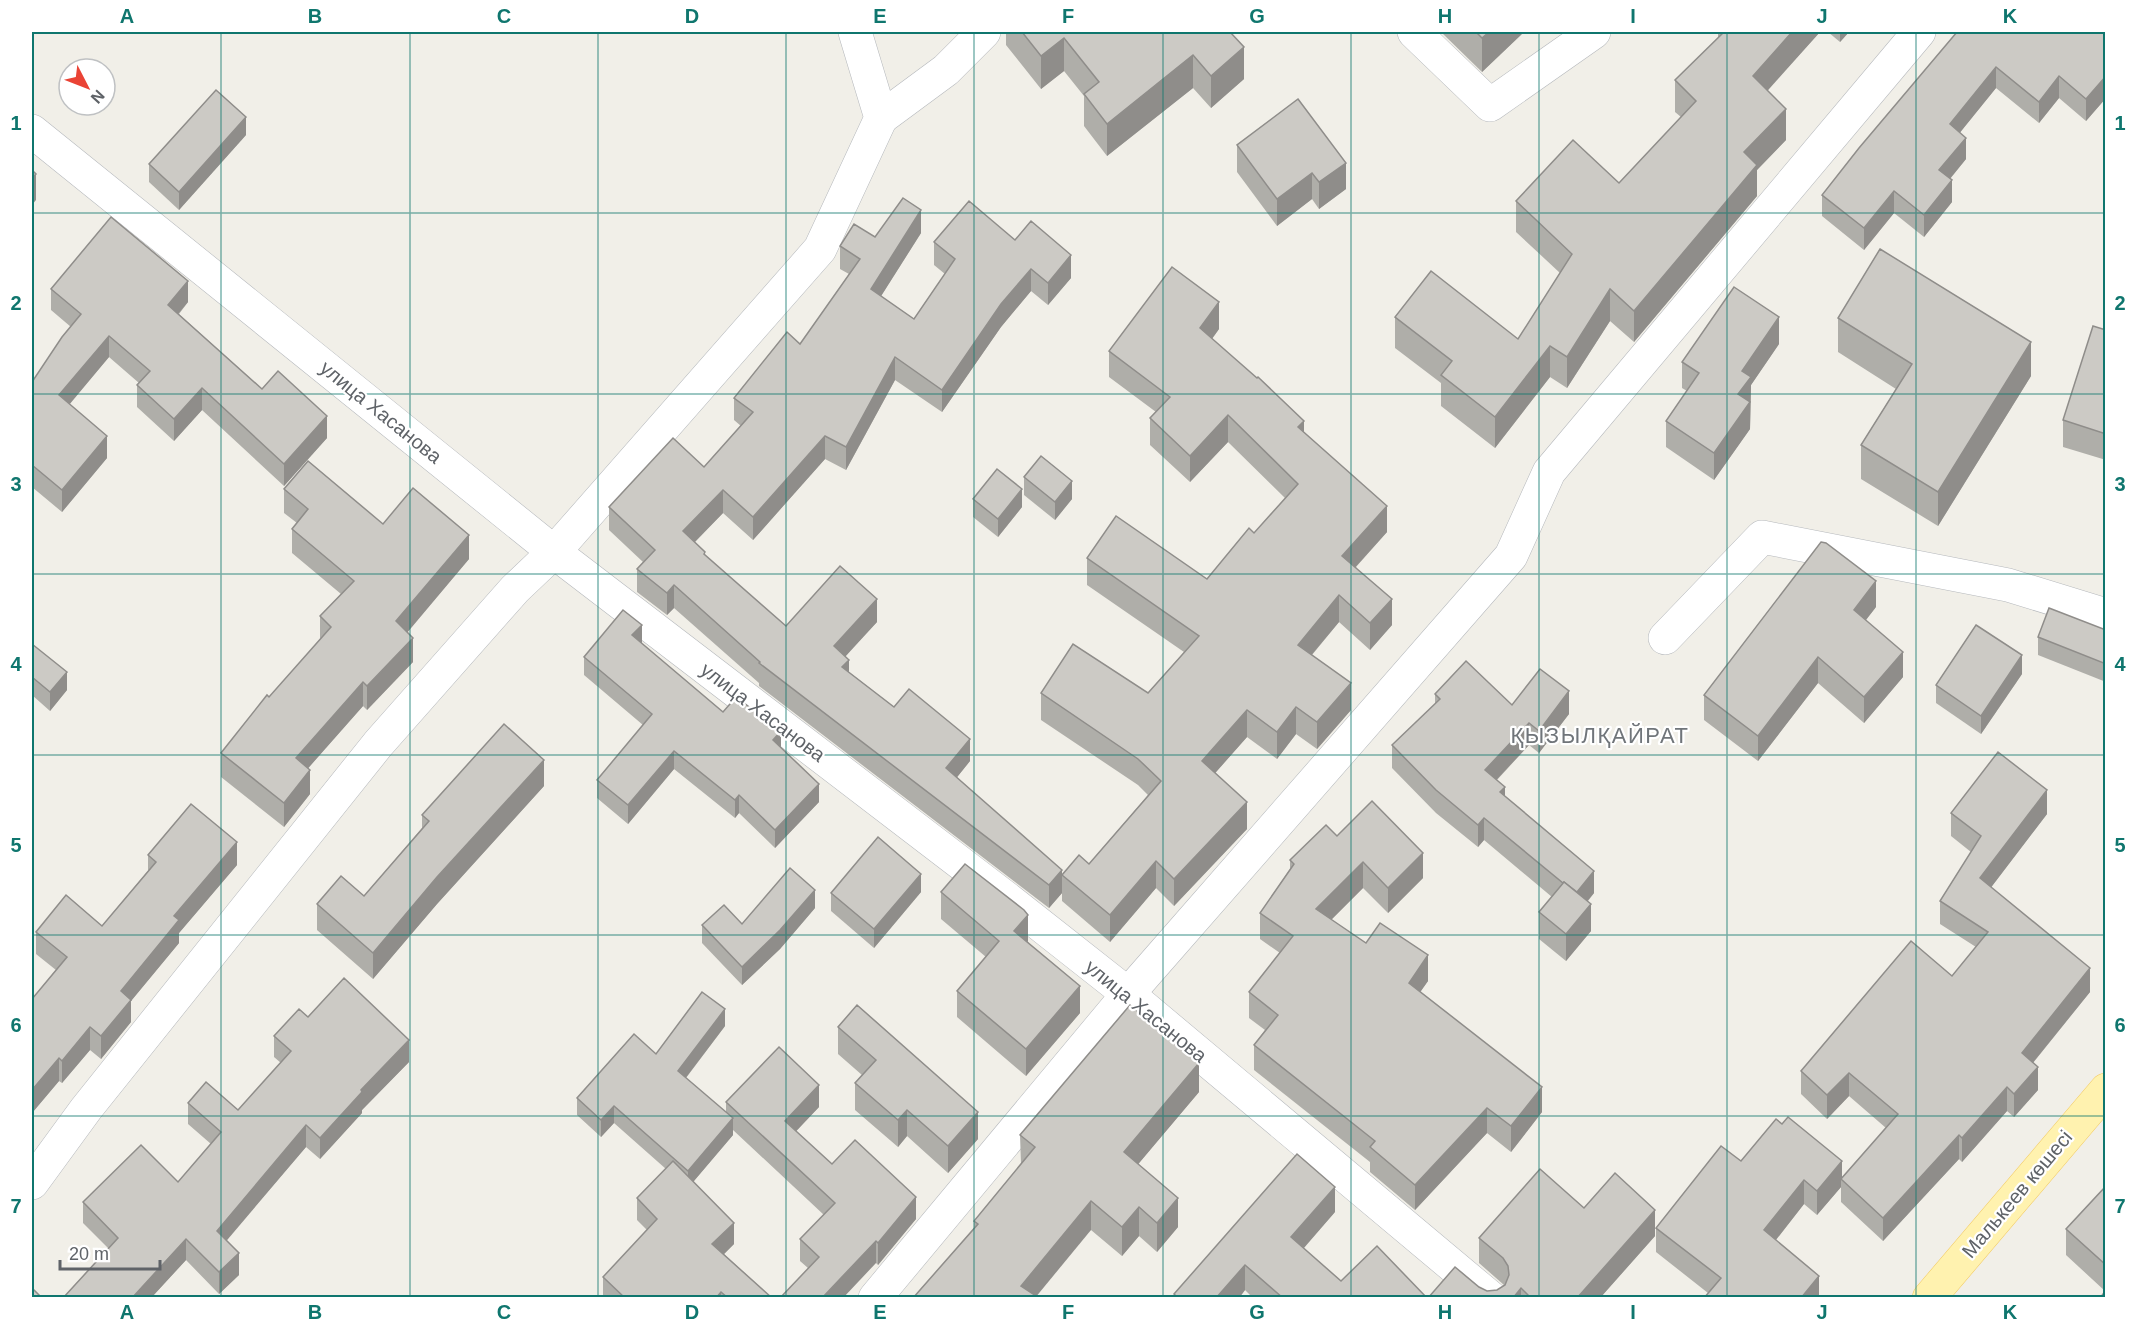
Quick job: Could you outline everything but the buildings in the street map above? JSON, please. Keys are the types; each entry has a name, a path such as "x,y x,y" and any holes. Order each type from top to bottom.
{"main road":[{"name":"Малькеев көшесі","path":"1929,1298 2106,1090"}],"street":[{"path":"855,32 881,118"},
{"path":"32,1183 86,1109 378,744 515,589 554,552 820,249 881,118 946,70 984,32"},
{"path":"1414,32 1490,105 1594,32"},
{"path":"875,1298 1128,994 1511,556 1549,472 1919,32"},
{"name":"улица Хасанова","path":"32,131 554,552 1128,994 1491,1298"},
{"path":"1665,638 1762,537 2008,585 2106,615"}],"district":[{"name":"ҚЫЗЫЛҚАЙРАТ","path":"1600,735"}]}
